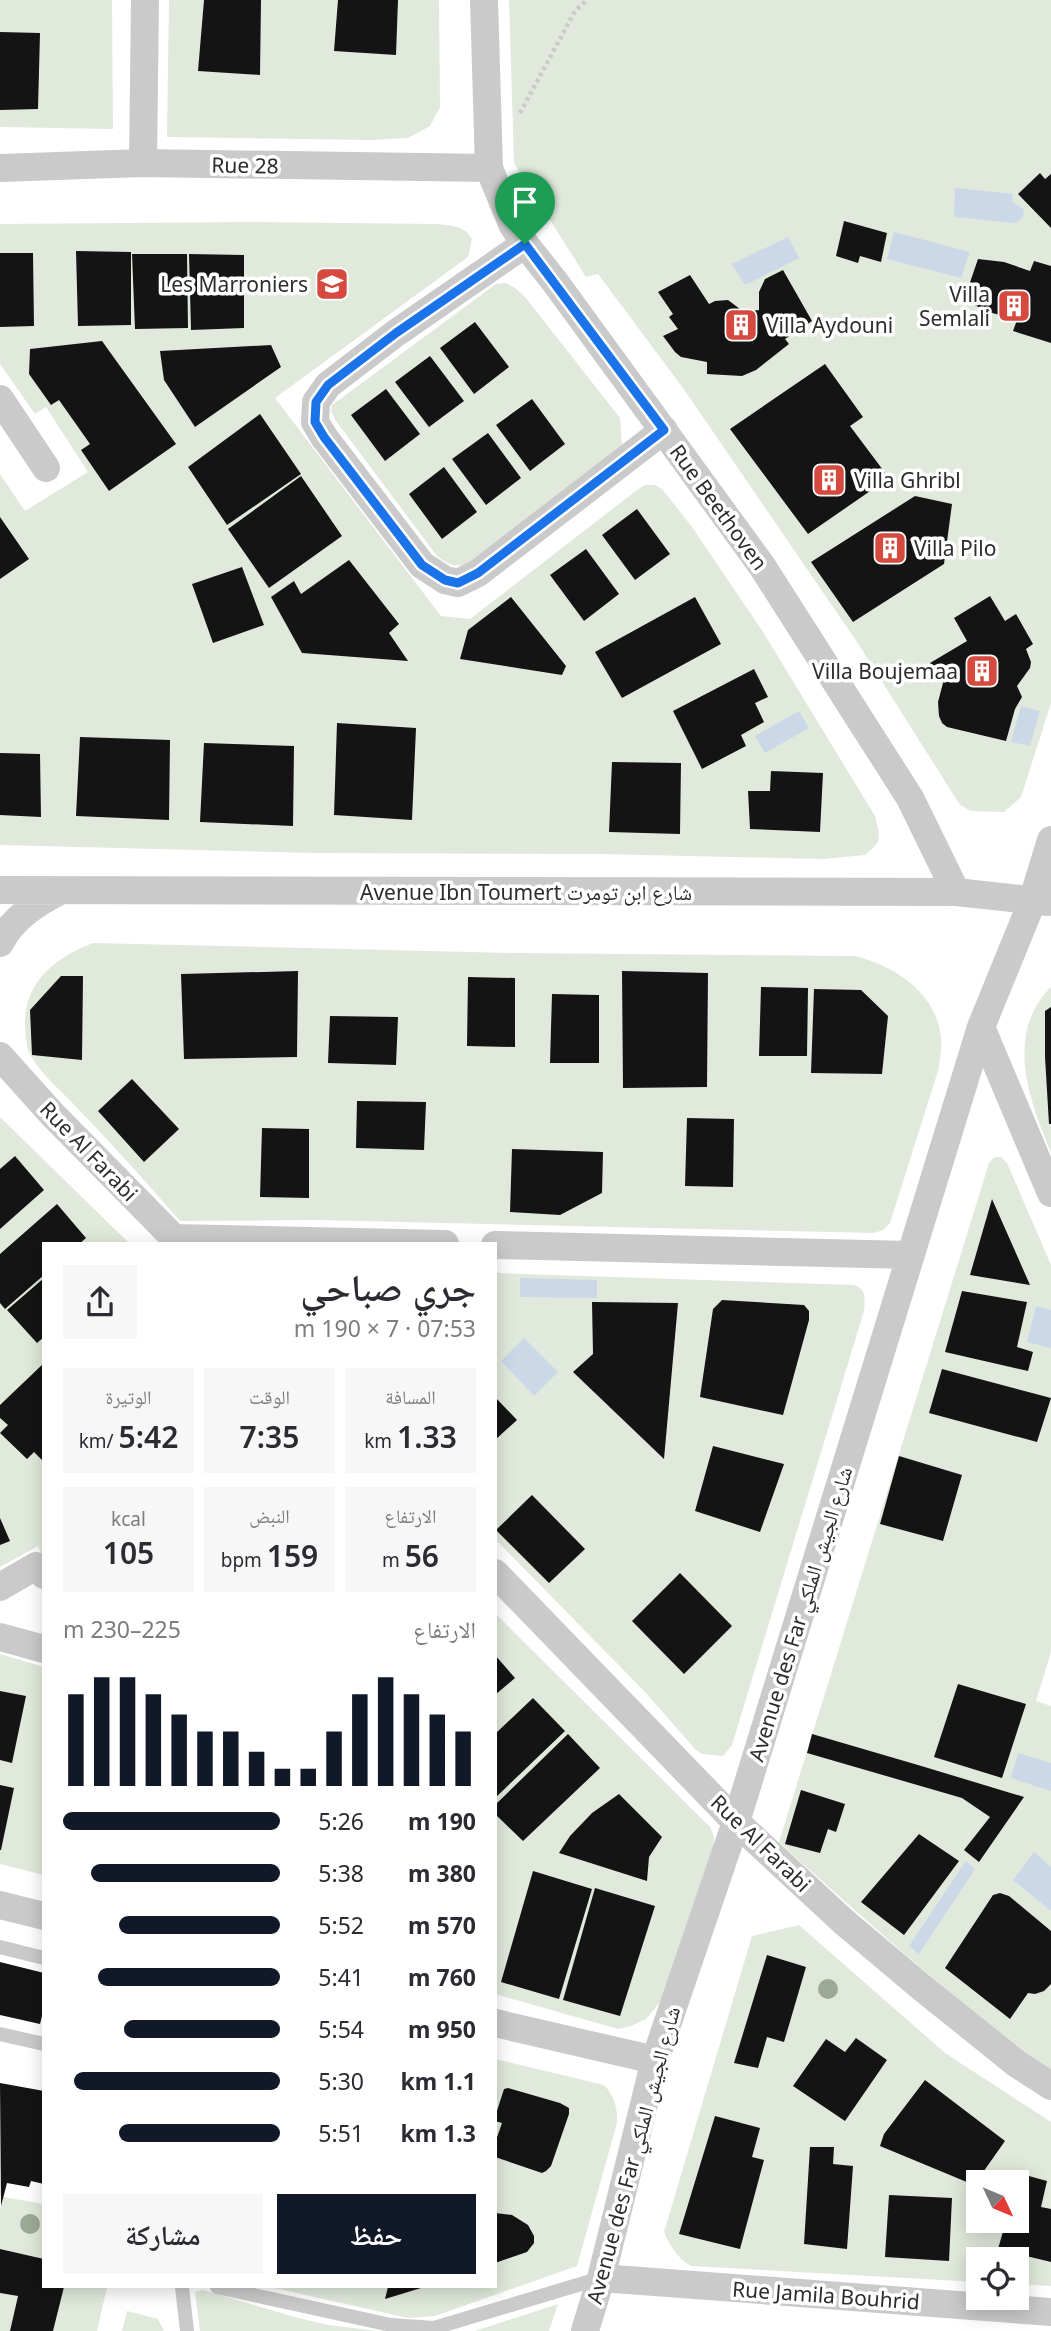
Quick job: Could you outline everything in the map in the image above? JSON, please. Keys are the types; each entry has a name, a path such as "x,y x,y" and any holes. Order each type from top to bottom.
{"street":[{"path":"143,163 145,0"},
{"name":"Rue Beethoven","path":"484,0 489,168 512,224 752,551 910,798 956,892"},
{"name":"Rue 28","path":"0,168 143,163 489,168"},
{"path":"525,244 396,333 328,385 316,402 315,422 324,437 422,565 445,580 458,583 478,573 664,430"},
{"path":"0,399 47,468"},
{"name":"Avenue des Far شارع الجيش الملكي","path":"585,2331 601,2278 655,2060 736,1822 981,1027 1042,902 1051,840"},
{"name":"Avenue Ibn Toumert شارع ابن تومرت","path":"0,890 956,892 1042,902"},
{"path":"0,943 20,916 61,891"},
{"path":"981,1027 1051,1193"},
{"name":"Rue Al Farabi","path":"0,1056 52,1114 177,1241"},
{"path":"177,1241 266,1242"},
{"path":"497,1245 910,1255"},
{"path":"0,1587 37,1566 42,1572"},
{"name":"Rue Al Farabi","path":"497,1575 736,1822 844,1922 1017,2064 1051,2086"},
{"path":"0,1637 42,1648"},
{"path":"0,1905 42,1916"},
{"path":"497,2023 655,2060"},
{"name":"Rue Jamila Bouhrid","path":"601,2278 1051,2312"}],"lane":[{"path":"0,1947 42,1958"},
{"path":"0,2034 42,2044"},
{"path":"222,2288 391,2325 434,2328 601,2278"},
{"path":"182,2288 187,2331"}],"path":[{"path":"516,120 575,11 587,0"}],"shaded area":[{"path":"0,0 112,0 113,129 0,127"},
{"path":"169,0 439,0 440,107 430,126 408,138 371,140 167,137"},
{"path":"509,0 1051,0 1051,703 1021,797 1004,812 971,811 960,805 857,642 683,388 598,274 586,277 514,163"},
{"path":"0,224 437,224 457,227 469,234 472,239 468,257 275,398 441,616 470,619 637,490 645,485 655,485 662,489 692,527 763,632 875,816 879,834 878,842 872,849 865,855 824,859 602,854 315,853 0,845 0,474 25,511 88,472 46,407 35,414 0,364"},
{"path":"506,283 525,297 620,418 622,444 617,453 466,565 454,565 437,556 336,421 331,411 332,405 496,284"},
{"path":"93,943 515,953 855,956 899,974 923,995 938,1022 941,1038 940,1059 890,1223 883,1230 874,1233 317,1220 180,1221 46,1076 28,1048 26,1012 35,985 66,956"},
{"path":"1051,987 1051,1152 1029,1089 1025,1045 1028,1025 1037,1005"},
{"path":"0,1117 128,1242 42,1242 42,1555 38,1546 0,1567"},
{"path":"994,1157 1001,1157 1007,1163 1051,1265 1051,1652 1036,1701 1051,1706 1051,2073 912,1960 779,1842 989,1163"},
{"path":"497,1273 858,1287 865,1299 864,1311 732,1745 723,1756 702,1754 497,1541"},
{"path":"497,1615 710,1827 714,1837 713,1852 666,1995 646,2019 618,2029 497,1995"},
{"path":"0,1654 42,1666 42,1874 0,1864"},
{"path":"799,1925 945,2053 1051,2122 1051,2286 1029,2285 1029,2247 966,2247 966,2281 691,2266 678,2256 664,2232 752,1936"},
{"path":"497,2059 604,2085 613,2098 617,2123 577,2266 435,2316 408,2318 274,2288 497,2288"},
{"path":"3,2197 42,2204 42,2259 0,2249 0,2209"},
{"path":"64,2288 107,2288 97,2331 53,2331"},
{"path":"203,2290 328,2325 379,2331 200,2331 195,2292"},
{"path":"0,2293 18,2296 10,2331 0,2331"},
{"path":"558,2304 549,2331 475,2331"},
{"path":"127,2311 158,2319 164,2331 122,2331"}],"water":[{"path":"955,188 1013,194 1012,202 1024,209 1023,217 1016,223 954,217"},
{"path":"894,232 970,252 961,278 887,259"},
{"path":"788,237 799,258 745,285 732,264"},
{"path":"1021,706 1040,711 1030,746 1011,742"},
{"path":"799,711 809,728 765,753 755,736"},
{"path":"520,1278 597,1280 597,1298 520,1297"},
{"path":"1036,1306 1051,1310 1051,1348 1027,1342"},
{"path":"524,1338 558,1372 534,1396 501,1361"},
{"path":"1018,1753 1051,1763 1051,1791 1011,1778"},
{"path":"1034,1852 1051,1867 1051,1911 1013,1880"},
{"path":"966,1861 975,1869 919,1954 909,1946"}],"building":[{"path":"204,0 261,0 260,75 198,71"},
{"path":"338,0 398,0 396,55 334,51"},
{"path":"0,32 40,33 38,109 0,110"},
{"path":"1040,173 1045,179 1051,174 1051,228 1018,194"},
{"path":"844,221 887,233 881,262 860,256 858,263 836,256"},
{"path":"76,251 131,252 131,325 78,326"},
{"path":"0,253 33,253 34,326 0,327"},
{"path":"132,254 187,254 188,328 135,329"},
{"path":"189,254 244,255 244,328 191,330"},
{"name":"Villa Semlali","path":"978,259 1004,262 1030,271 1034,261 1051,266 1051,343 1013,331 1017,320 989,312 964,300"},
{"name":"Villa Aydouni","path":"783,270 812,321 785,339 789,344 756,370 742,376 707,374 707,362 681,357 663,336 678,329 669,317 673,314 658,292 690,275 709,304 728,300 744,312 759,310 759,292 765,279"},
{"path":"475,322 509,367 474,394 440,348"},
{"path":"102,341 176,444 109,491 81,450 90,444 59,400 51,405 29,374 30,349"},
{"path":"271,345 281,367 195,427 164,380 160,351"},
{"path":"430,356 464,401 429,427 395,382"},
{"path":"825,364 863,417 850,426 889,478 808,534 730,429"},
{"path":"386,389 420,434 385,461 351,415"},
{"path":"532,399 565,444 530,471 496,425"},
{"path":"260,414 301,474 227,525 188,467"},
{"path":"488,433 521,478 486,505 452,459"},
{"path":"444,467 477,512 442,539 409,494"},
{"path":"301,476 342,536 269,588 228,529"},
{"name":"Villa Pilo","path":"915,496 952,504 944,564 853,622 811,562"},
{"path":"637,509 670,554 635,580 602,535"},
{"path":"0,517 29,559 0,579"},
{"path":"586,549 619,594 584,621 550,575"},
{"path":"349,560 399,624 389,633 408,661 302,653 271,597 294,581 301,594"},
{"path":"242,567 264,625 213,643 192,584"},
{"name":"Villa Boujemaa","path":"990,596 1005,621 1016,614 1033,644 1026,649 1031,662 1030,668 1017,686 1022,697 1015,709 1006,741 947,727 942,723 938,702 943,683 930,663 967,641 954,618"},
{"path":"511,597 566,666 562,675 460,659 468,630"},
{"path":"695,597 721,644 622,698 595,652"},
{"path":"754,669 768,697 755,703 764,722 741,735 746,746 702,769 673,711"},
{"path":"337,723 416,728 412,820 334,815"},
{"path":"80,737 170,740 169,820 76,816"},
{"path":"204,743 294,746 293,826 200,822"},
{"path":"0,753 40,754 41,817 0,815"},
{"path":"612,762 681,763 680,834 609,832"},
{"path":"771,771 823,773 820,832 750,829 748,791 770,791"},
{"path":"298,971 297,1057 184,1059 181,974"},
{"path":"622,971 708,973 707,1087 623,1088"},
{"path":"61,976 83,976 82,1060 32,1055 30,1010"},
{"path":"468,977 515,978 515,1047 467,1046"},
{"path":"761,987 808,988 807,1056 759,1056"},
{"path":"814,989 861,990 888,1016 882,1074 811,1073"},
{"path":"552,994 599,995 599,1063 550,1063"},
{"path":"1051,1007 1051,1124 1049,1124 1045,1011"},
{"path":"330,1016 398,1017 396,1065 328,1063"},
{"path":"132,1079 179,1129 144,1162 98,1111"},
{"path":"357,1101 426,1102 424,1150 356,1148"},
{"path":"687,1118 734,1119 733,1187 685,1186"},
{"path":"262,1128 309,1129 309,1198 260,1197"},
{"path":"512,1149 603,1152 602,1193 560,1215 510,1212"},
{"path":"15,1156 44,1190 0,1229 0,1169"},
{"path":"992,1199 1030,1285 970,1275"},
{"path":"57,1204 86,1238 81,1242 42,1242 42,1277 5,1309 0,1303 0,1254"},
{"path":"42,1280 42,1339 37,1343 7,1310"},
{"path":"962,1291 1027,1302 1017,1347 1033,1352 1028,1371 945,1352"},
{"path":"722,1300 804,1305 809,1311 809,1320 783,1415 700,1397 713,1309"},
{"path":"592,1302 678,1303 664,1459 573,1372 593,1354"},
{"path":"42,1365 42,1460 34,1452 27,1459 0,1433 8,1425 0,1418 0,1405"},
{"path":"942,1369 1051,1398 1037,1442 929,1413"},
{"path":"497,1399 517,1420 497,1438"},
{"path":"713,1446 784,1464 760,1532 695,1511"},
{"path":"899,1456 962,1475 943,1541 880,1524"},
{"path":"532,1495 585,1549 549,1583 497,1529"},
{"path":"0,1518 10,1541 0,1545"},
{"path":"680,1573 732,1626 684,1674 632,1621"},
{"path":"497,1657 515,1678 497,1693"},
{"path":"958,1684 1026,1704 1002,1778 934,1757"},
{"path":"0,1691 26,1696 12,1763 0,1760"},
{"path":"533,1698 565,1731 497,1796 497,1732"},
{"path":"568,1734 600,1768 523,1841 497,1816 497,1803"},
{"path":"812,1734 1024,1797 979,1862 964,1850 990,1817 962,1798 807,1753"},
{"path":"0,1785 14,1788 1,1850 0,1850"},
{"path":"801,1790 845,1804 836,1832 828,1829 820,1853 785,1844"},
{"path":"619,1794 662,1837 649,1857 647,1881 559,1853 570,1836 592,1813"},
{"path":"919,1834 959,1861 904,1935 861,1902"},
{"path":"533,1871 592,1889 559,1999 501,1982"},
{"path":"595,1888 655,1906 620,2016 563,2000"},
{"path":"1000,1893 1009,1896 1051,1931 1051,1984 1044,1991 1028,1993 1010,2019 945,1968 993,1895"},
{"path":"767,1955 806,1967 784,2042 767,2037 758,2068 734,2063"},
{"path":"0,1962 42,1972 40,2024 0,2015"},
{"path":"856,2038 887,2060 845,2121 793,2086 826,2039 845,2052"},
{"path":"925,2080 1005,2141 985,2170 966,2170 966,2182 880,2146 884,2134"},
{"path":"0,2083 42,2091 42,2184 31,2181 29,2187 7,2183 1,2206"},
{"path":"504,2089 560,2103 569,2108 551,2166 542,2173 497,2158 497,2137 502,2123 497,2122 497,2111"},
{"path":"715,2116 760,2128 752,2157 764,2160 740,2249 679,2234"},
{"path":"810,2147 834,2147 833,2164 853,2166 847,2249 804,2244"},
{"path":"1029,2176 1047,2181 1041,2207 1051,2209 1051,2262 1029,2257 1029,2247 999,2247 1003,2233 1029,2233"},
{"path":"889,2195 952,2198 949,2261 885,2257"},
{"path":"497,2213 512,2215 528,2225 534,2236 534,2243 527,2252 497,2262"},
{"path":"0,2249 42,2259 42,2288 64,2288 53,2331 10,2331 18,2296 0,2293"},
{"path":"388,2288 421,2288 385,2299"}],"place":[{"name":"Les Marroniers","path":"332,284"},
{"name":"Villa Semlali","path":"1014,306"},
{"name":"Villa Aydouni","path":"741,325"},
{"name":"Villa Ghribl","path":"829,480"},
{"name":"Villa Pilo","path":"890,548"},
{"name":"Villa Boujemaa","path":"982,671"}],"route":[{"path":"525,244 664,430 478,573 458,583 445,580 422,565 324,437 315,422 316,402 328,385 396,333 525,244"}]}
